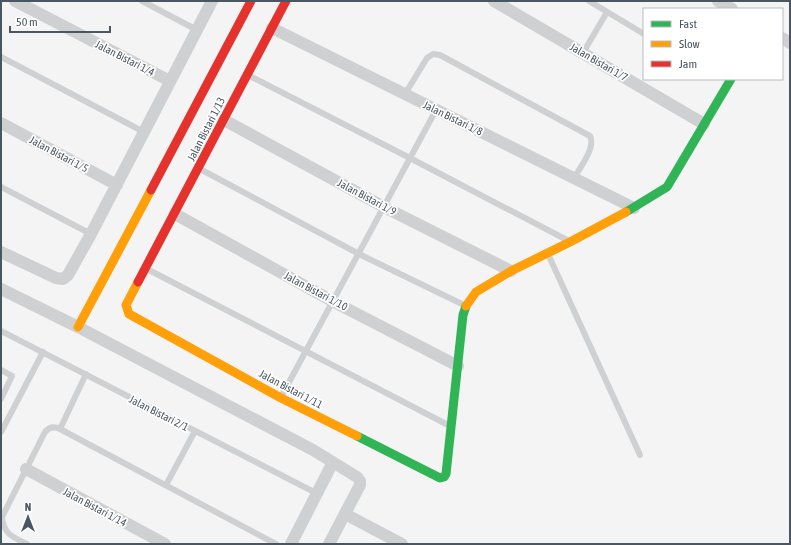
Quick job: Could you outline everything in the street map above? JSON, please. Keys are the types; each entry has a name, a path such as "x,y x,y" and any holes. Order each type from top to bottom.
{"street":[{"name":"Jalan Bistari 1/4","path":"15,1 170,81"},
{"path":"1,252 59,279 66,277 74,266 117,185 212,1"},
{"path":"78,327 251,1"},
{"name":"Jalan Bistari 1/13","path":"146,268 286,1"},
{"name":"Jalan Bistari 1/7","path":"494,1 704,124"},
{"path":"718,1 730,8"},
{"name":"Jalan Bistari 1/8","path":"272,28 634,208"},
{"path":"451,427 463,315 466,306 476,292 510,271 570,242 634,208 668,187 728,82"},
{"name":"Jalan Bistari 1/9","path":"224,120 384,207 510,271"},
{"name":"Jalan Bistari 1/5","path":"1,123 117,185"},
{"name":"Jalan Bistari 1/10","path":"175,214 334,302 458,366"},
{"name":"Jalan Bistari 1/11","path":"146,268 126,305 129,314 281,398 440,478 444,477 446,474 451,427"},
{"path":"1,289 78,327 333,462 357,477 360,481 360,485 328,544"},
{"path":"291,544 318,494 333,462"},
{"name":"Jalan Bistari 1/14","path":"26,469 165,544"},
{"path":"345,514 402,544"}],"lane":[{"path":"142,1 197,30"},
{"path":"589,1 643,33"},
{"path":"583,53 607,12"},
{"path":"405,94 427,58 433,54 440,55 590,136 592,140 591,147 574,178"},
{"path":"1,56 144,132"},
{"path":"248,75 570,242"},
{"path":"281,398 436,110"},
{"path":"199,168 359,254 466,306"},
{"path":"1,187 91,234"},
{"path":"547,253 640,455"},
{"path":"146,268 451,427"},
{"name":"Jalan Bistari 2/1","path":"1,331 318,494"},
{"path":"1,432 42,352"},
{"path":"1,370 12,376 1,399"},
{"path":"60,429 86,374"},
{"path":"27,544 12,537 6,531 2,517 47,429 55,427 276,544"},
{"path":"166,485 195,431"}],"traffic: fast":[{"path":"626,212 667,187 730,80"},
{"path":"357,436 440,478 444,477 446,474 463,315 466,306"}],"traffic: slow":[{"path":"78,327 151,190"},
{"path":"466,306 476,292 511,271 626,212"},
{"path":"138,282 126,305 129,314 281,398 357,436"}],"traffic: jam":[{"path":"151,190 251,1"},
{"path":"138,282 286,1"}]}
